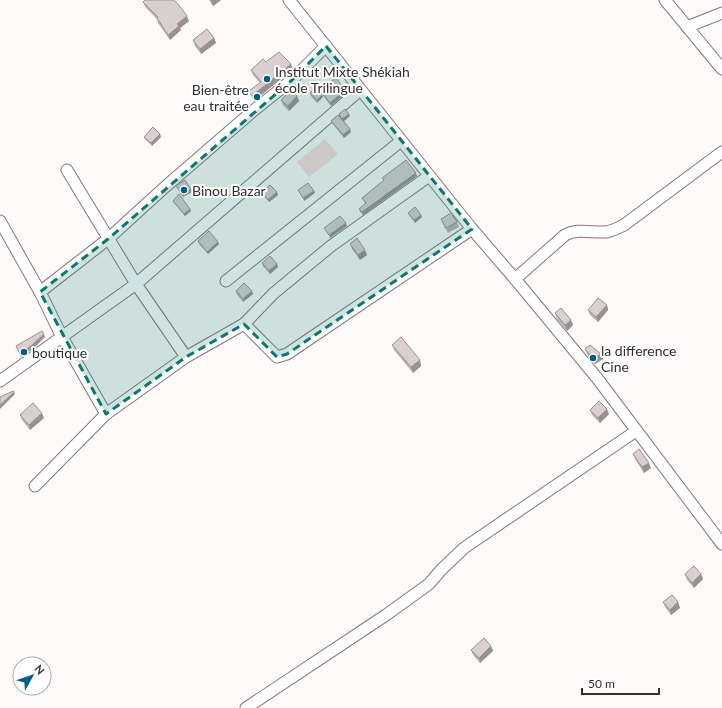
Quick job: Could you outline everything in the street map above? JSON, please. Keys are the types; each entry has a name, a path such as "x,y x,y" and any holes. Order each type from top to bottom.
{"street":[{"path":"289,0 472,229 516,279 597,378 722,544"},
{"path":"665,0 722,69"},
{"path":"687,27 722,13"},
{"path":"40,292 108,239 165,187 292,80 326,46"},
{"path":"0,381 136,284 360,90"},
{"path":"226,281 401,141"},
{"path":"516,279 565,235 578,231 607,232 624,226 722,152"},
{"path":"67,170 136,284 186,357"},
{"path":"35,486 106,414 186,357 244,324 274,293 331,246 429,176"},
{"path":"0,221 40,292 62,338 106,414"},
{"path":"244,324 277,356 287,354 472,229"},
{"path":"246,708 386,615 429,584 464,548 636,431"}],"highlighted area":[{"path":"326,46 472,229 287,354 277,357 244,324 186,357 106,414 40,292 108,239 292,80"}],"shaded area":[{"path":"325,139 338,154 309,177 297,162"}],"building":[{"path":"145,0 174,0 187,16 177,24 179,26 168,35 157,18 158,17 143,2"},
{"path":"207,29 214,38 200,49 193,40"},
{"path":"279,52 291,64 252,96 249,91 261,82 251,70 263,59 266,62"},
{"path":"336,78 345,90 330,103 320,90"},
{"path":"316,88 322,95 317,100 310,93"},
{"path":"291,90 297,96 288,106 281,100"},
{"path":"345,109 349,114 342,119 339,114"},
{"path":"338,115 350,129 343,135 331,121"},
{"path":"153,127 160,134 151,143 144,137"},
{"path":"406,160 416,173 362,212 359,209 366,203 362,198 384,180 382,178"},
{"name":"Binou Bazar","path":"185,180 191,189 182,195 176,186"},
{"path":"308,183 314,191 303,198 298,190"},
{"path":"270,185 277,192 268,200 262,192"},
{"path":"179,194 190,209 184,214 173,201"},
{"path":"415,207 421,215 414,220 408,213"},
{"path":"451,213 457,222 446,228 441,219"},
{"path":"340,216 346,223 329,235 324,228"},
{"path":"209,231 218,242 207,252 198,241"},
{"path":"357,238 365,250 358,255 350,244"},
{"path":"270,256 277,264 269,271 262,263"},
{"path":"244,283 252,291 243,299 236,291"},
{"path":"598,298 607,305 596,317 588,310"},
{"path":"561,308 571,320 565,325 555,313"},
{"path":"42,331 44,334 20,354 16,346"},
{"path":"401,337 420,360 411,367 392,345"},
{"path":"590,345 601,354 593,359 585,349"},
{"path":"13,391 14,392 0,405 0,397"},
{"path":"599,401 607,409 598,418 590,410"},
{"path":"33,403 42,413 29,425 20,415"},
{"path":"639,449 649,463 642,467 633,454"},
{"path":"694,566 701,574 692,583 685,574"},
{"path":"672,595 678,602 670,610 663,602"},
{"path":"484,638 491,646 479,658 471,650"}],"place":[{"name":"Institut Mixte Shékiah école Trilingue","path":"267,79"},
{"name":"Bien-être eau traitée","path":"257,97"},
{"name":"Binou Bazar","path":"184,190"},
{"name":"boutique","path":"24,352"},
{"name":"la difference Cine","path":"593,358"}]}
